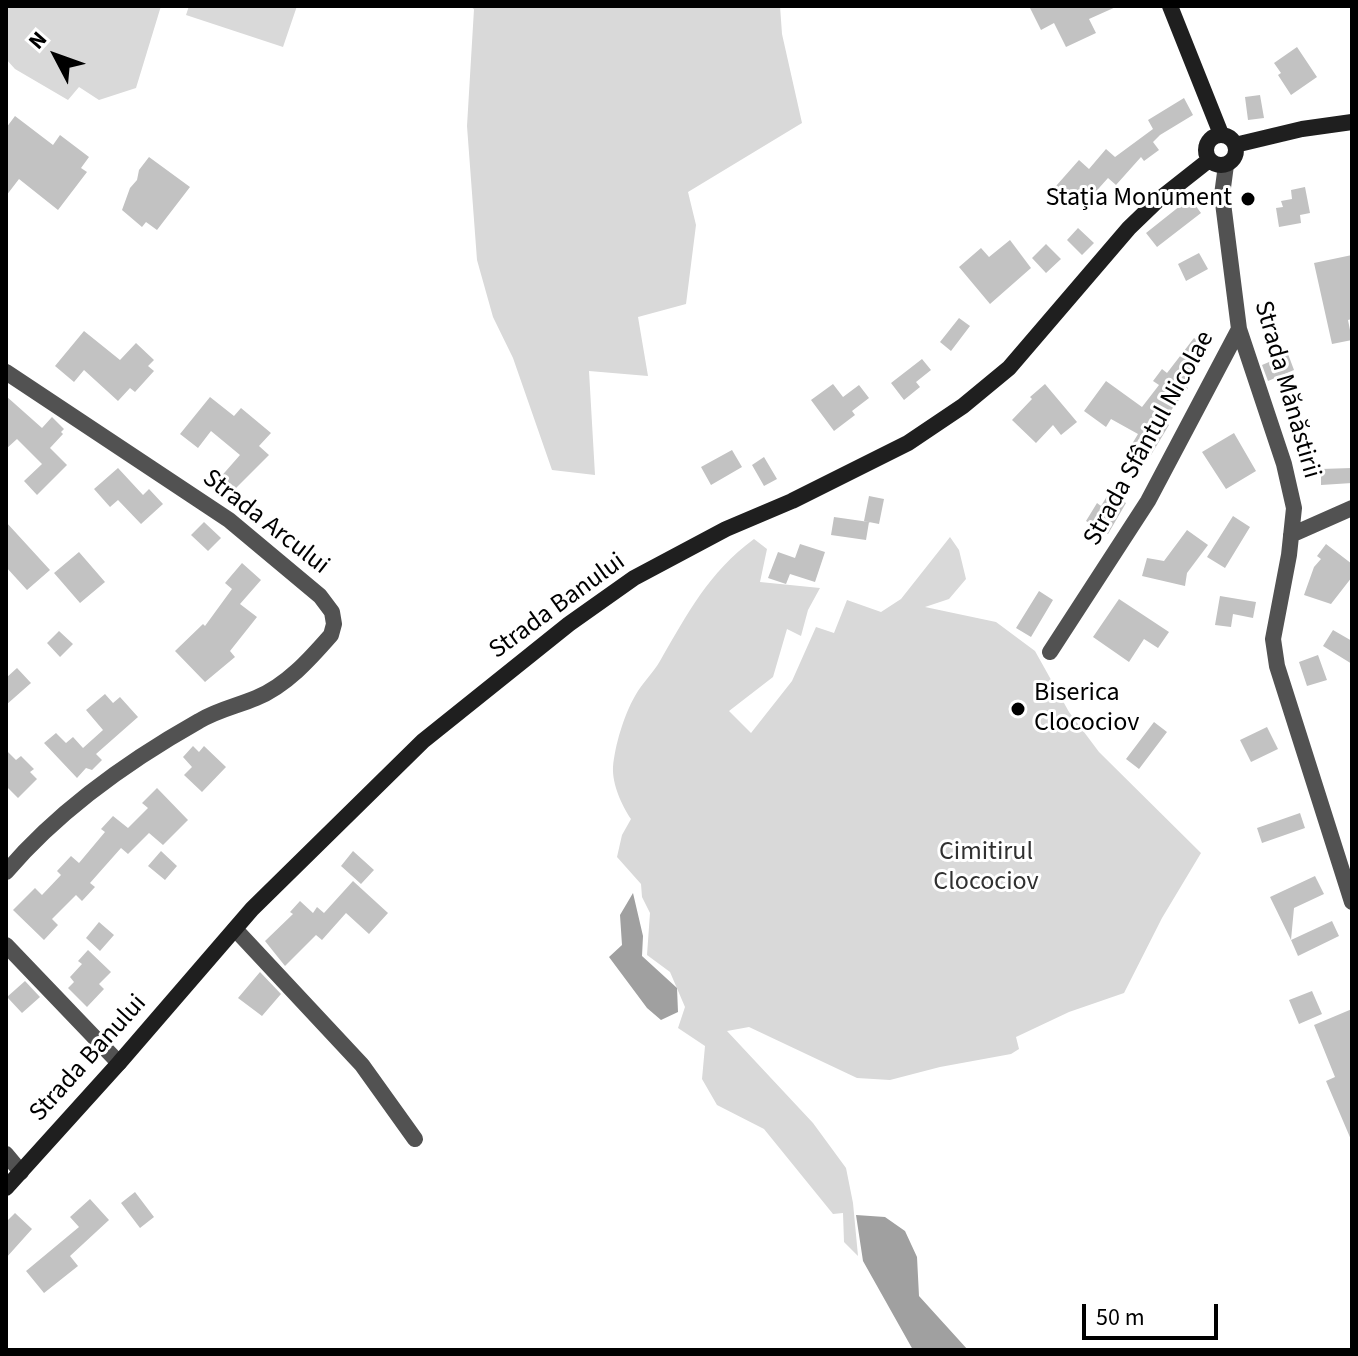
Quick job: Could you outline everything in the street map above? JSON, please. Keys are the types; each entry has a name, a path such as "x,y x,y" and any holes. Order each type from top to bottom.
{"street":[{"path":"1170,6 1221,134"},
{"path":"1235,145 1302,129 1352,122"},
{"path":"1221,134 1230,137 1235,145 1236,154 1226,165 1217,165 1209,160 1205,146 1211,138 1221,134"},
{"name":"Strada Banului","path":"6,1188 235,929 423,741 569,624 634,578 726,529 792,501 908,443 963,406 1009,368 1129,228 1157,201 1209,160"},
{"name":"Strada Mănăstirii","path":"1226,165 1222,195 1239,329 1284,464 1294,508 1273,639 1277,666 1352,902"},
{"name":"Strada Sfântul Nicolae","path":"1050,652 1148,501 1239,329"},
{"name":"Strada Arcului","path":"6,872 24,850 76,804 150,748 205,717 280,686 331,635 334,624 332,612 320,596 229,520 8,376"},
{"path":"1291,535 1352,508"},
{"path":"235,929 362,1065 415,1139"},
{"path":"6,945 119,1063"},
{"path":"6,1154 21,1172"}],"green space":[{"path":"6,6 161,6 136,88 99,100 79,87 68,100 15,69 6,59"},
{"path":"189,6 297,6 283,47 186,15"},
{"path":"469,6 780,6 782,34 802,123 688,192 696,225 686,304 638,317 648,376 589,371 595,475 552,470 513,358 493,317 477,260 467,126 474,9"},
{"name":"Cimitirul Clocociov","path":"950,537 959,550 966,579 949,599 925,607 996,622 1035,651 1069,712 1099,752 1201,853 1162,918 1124,993 1069,1012 1016,1037 1019,1049 1011,1054 890,1080 857,1078 749,1027 727,1031 813,1123 846,1168 858,1256 844,1242 843,1213 833,1214 764,1129 717,1105 702,1079 705,1046 678,1028 685,1007 670,972 647,955 650,913 642,897 641,884 617,857 622,835 631,819 616,787 614,758 624,721 638,691 711,580 754,539 767,549 760,582 820,588 808,610 801,636 787,629 773,677 729,711 751,733 792,681 816,627 834,633 847,600 881,612 901,599"}],"shaded area":[{"path":"633,893 643,936 642,956 677,988 678,1012 661,1020 647,1008 609,957 622,945 620,915"},
{"path":"856,1215 885,1217 905,1231 917,1257 919,1296 968,1350 913,1350 863,1261"}],"building":[{"path":"1029,6 1118,6 1089,19 1096,33 1066,47 1054,23 1041,30"},
{"path":"1297,47 1317,77 1291,95 1274,63"},
{"path":"1260,95 1264,118 1248,120 1245,97"},
{"path":"1184,98 1193,115 1160,135 1153,142 1159,150 1144,161 1141,157 1116,185 1108,178 1091,197 1082,189 1072,200 1056,186 1079,160 1089,169 1106,149 1115,157 1153,129 1148,120"},
{"path":"15,116 53,145 60,135 89,157 81,168 87,172 58,210 19,179 6,196 6,128"},
{"path":"149,157 190,187 157,230 146,222 142,227 122,210 139,170"},
{"path":"1305,187 1310,213 1300,215 1301,223 1279,227 1276,208 1283,207 1281,201 1292,199 1291,190"},
{"path":"1190,198 1201,213 1157,247 1146,233"},
{"path":"1078,228 1094,243 1082,255 1067,240"},
{"path":"1010,240 1031,268 990,304 959,267 981,248 989,257"},
{"path":"1046,244 1061,259 1046,273 1032,258"},
{"path":"1199,253 1208,269 1186,281 1178,264"},
{"path":"1352,255 1352,319 1348,320 1352,340 1332,344 1314,263"},
{"path":"959,318 970,326 951,351 940,342"},
{"path":"84,331 120,360 136,343 154,360 148,366 154,371 135,392 130,388 118,401 84,370 74,382 55,366"},
{"path":"1194,338 1206,347 1198,357 1202,361 1184,385 1188,388 1163,421 1169,425 1151,455 1132,444 1138,434 1111,419 1106,427 1084,411 1106,381 1142,407 1159,385 1153,381 1162,369 1167,373"},
{"path":"1288,354 1294,370 1268,381 1262,365"},
{"path":"922,359 931,370 916,382 920,387 904,400 891,383"},
{"path":"833,384 843,397 859,385 869,398 852,411 855,415 834,431 811,400"},
{"path":"1045,384 1077,422 1061,435 1053,425 1036,443 1012,420"},
{"path":"6,396 42,428 52,417 64,429 50,448 67,465 37,495 24,481 42,464 17,439 6,449"},
{"path":"210,397 234,416 241,408 271,433 259,446 269,455 232,492 218,480 240,455 211,431 198,448 180,434"},
{"path":"1234,433 1256,471 1226,489 1202,452"},
{"path":"732,450 742,467 711,485 701,467"},
{"path":"764,457 777,479 764,486 752,465"},
{"path":"118,468 143,495 149,489 163,504 141,524 118,500 110,507 94,489"},
{"path":"1352,468 1352,483 1321,485 1321,469"},
{"path":"1109,493 1126,503 1108,534 1086,521 1097,503 1101,506"},
{"path":"869,496 884,499 879,524 864,521"},
{"path":"1233,516 1250,527 1225,568 1207,557"},
{"path":"834,517 869,522 866,540 831,535"},
{"path":"6,522 50,570 27,590 6,567"},
{"path":"204,522 221,538 208,551 191,535"},
{"path":"1187,530 1208,545 1187,573 1185,586 1142,576 1147,558 1164,561"},
{"path":"800,544 825,552 815,582 790,574 786,584 768,578 778,552 795,558"},
{"path":"1326,544 1352,564 1352,577 1331,604 1304,595 1314,567 1321,559 1317,556"},
{"path":"79,552 105,582 80,603 54,573"},
{"path":"242,563 261,580 240,604 257,617 230,651 235,657 205,682 175,651 203,624 205,626 232,589 225,583"},
{"path":"1039,591 1053,600 1031,637 1016,628"},
{"path":"1220,596 1256,602 1253,618 1233,614 1231,627 1215,625"},
{"path":"1119,599 1169,632 1158,648 1144,639 1129,662 1093,637"},
{"path":"1333,630 1352,641 1352,664 1323,646"},
{"path":"59,631 73,644 60,657 47,643"},
{"path":"1318,655 1327,680 1307,686 1299,662"},
{"path":"17,668 31,683 6,705 6,678"},
{"path":"105,694 113,703 120,697 138,717 96,754 102,760 92,770 86,768 77,778 44,743 56,733 66,743 73,737 83,748 103,730 86,710"},
{"path":"1154,722 1167,732 1139,769 1126,759"},
{"path":"1267,727 1278,749 1251,762 1240,740"},
{"path":"193,746 199,752 204,746 226,767 202,792 184,775 192,767 183,757"},
{"path":"6,750 16,760 21,756 34,769 30,772 37,779 18,798 6,786"},
{"path":"157,788 188,820 163,845 149,833 128,854 121,848 90,883 95,887 82,901 76,895 52,919 58,925 44,940 13,910 35,888 42,895 61,875 57,871 71,856 79,863 105,832 101,829 113,816 128,828 148,808 142,803"},
{"path":"1300,813 1305,828 1262,843 1257,828"},
{"path":"161,851 177,866 165,880 148,866"},
{"path":"353,851 374,870 361,884 341,866"},
{"path":"1315,876 1324,894 1294,908 1291,940 1270,897"},
{"path":"353,881 388,913 369,934 346,913 322,940 316,935 285,966 265,941 293,914 290,912 300,901 313,913 317,907 324,913"},
{"path":"1332,921 1339,936 1298,956 1291,940"},
{"path":"99,922 114,935 100,951 86,938"},
{"path":"88,950 111,972 99,984 104,989 87,1007 68,988 74,982 70,977 82,964 78,961"},
{"path":"260,972 281,994 262,1016 238,998"},
{"path":"25,981 40,997 22,1013 7,997"},
{"path":"1312,991 1322,1014 1299,1024 1289,1000"},
{"path":"1352,1009 1352,1142 1326,1081 1335,1077 1314,1025"},
{"path":"135,1192 154,1217 140,1228 121,1203"},
{"path":"90,1199 109,1220 70,1256 78,1266 44,1293 26,1271 79,1227 70,1217"},
{"path":"15,1213 32,1229 6,1258 6,1222"}],"place":[{"name":"Stația Monument","path":"1248,199"},
{"name":"Biserica Clocociov","path":"1018,709"}]}
